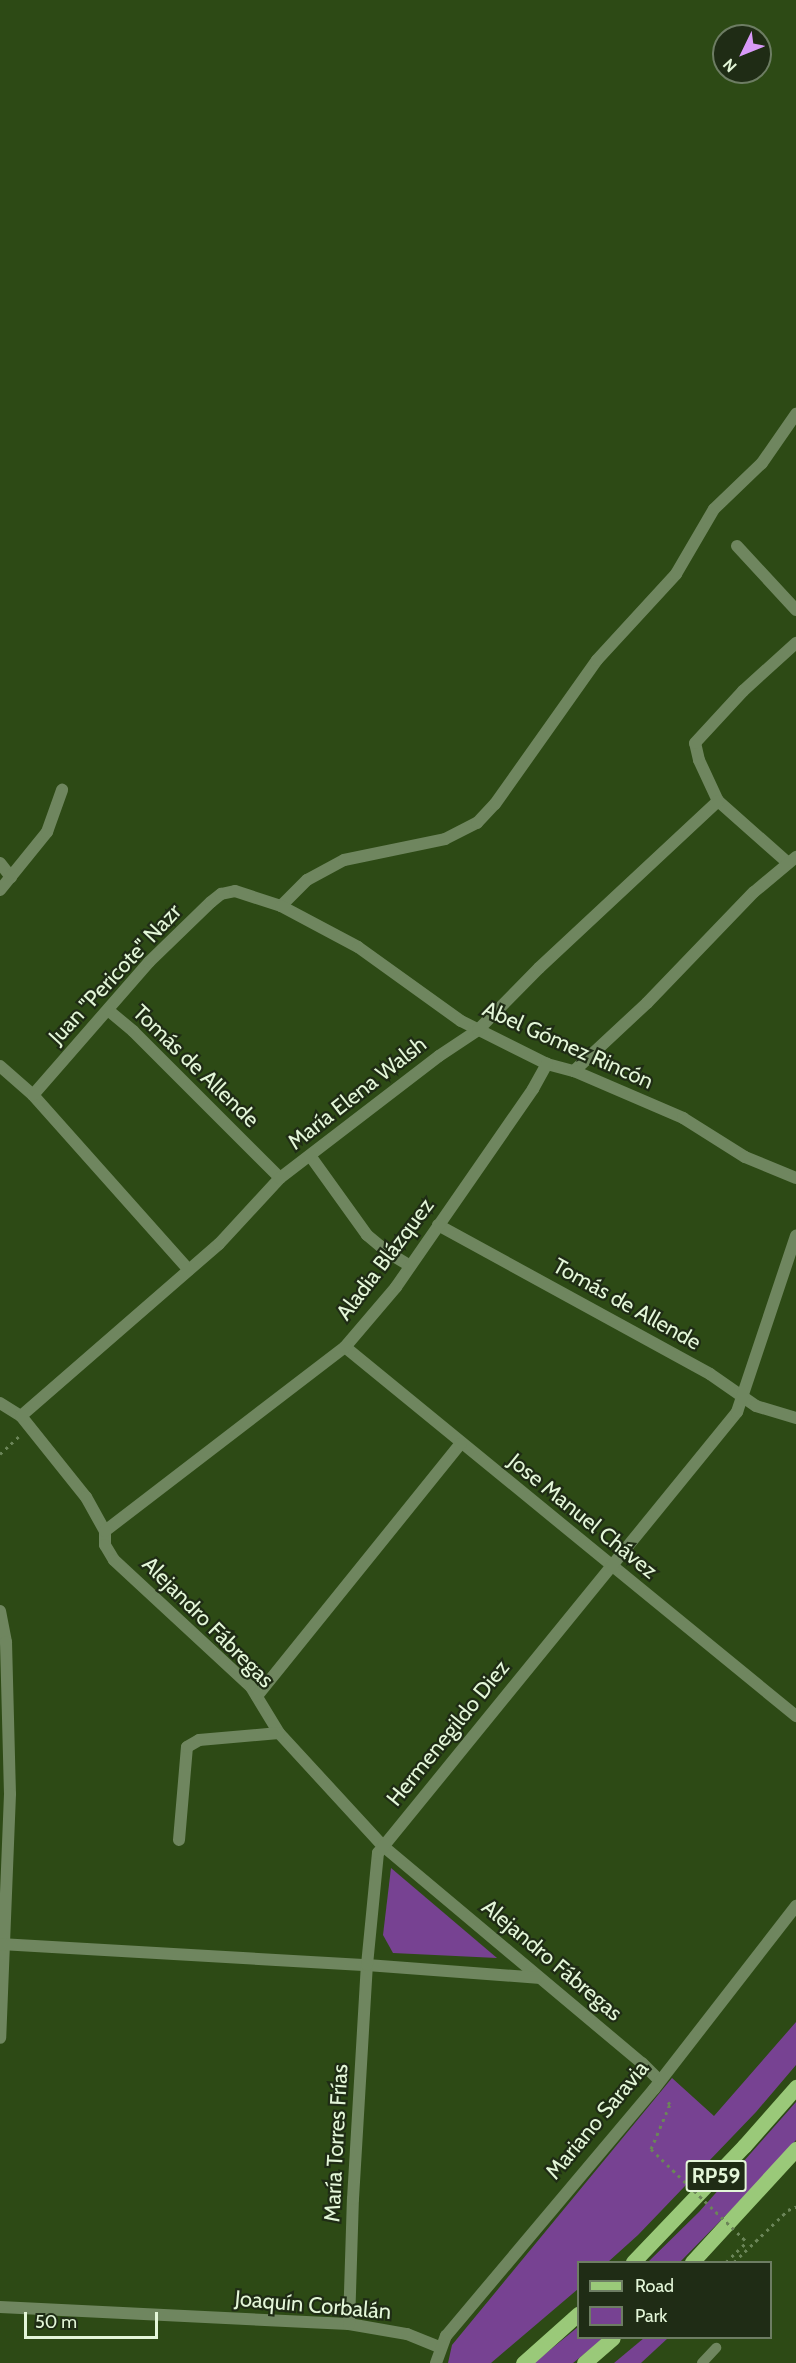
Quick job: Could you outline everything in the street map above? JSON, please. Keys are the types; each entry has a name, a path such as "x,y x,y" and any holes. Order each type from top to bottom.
{"main road":[{"name":"RP59","path":"634,2261 728,2164 796,2087"},
{"name":"RP59","path":"693,2261 796,2149"},
{"path":"523,2363 577,2316"},
{"path":"585,2363 611,2339"}],"street":[{"path":"281,906 307,880 344,860 445,839 477,823 495,804 597,660 676,574 714,509 762,463 796,414"},
{"path":"737,546 796,610"},
{"path":"574,1071 792,859 718,801 699,760 695,743 743,691 796,643"},
{"path":"0,890 47,832 62,790"},
{"name":"María Elena Walsh","path":"21,1416 219,1244 280,1178 311,1157 439,1056 478,1030 539,968 718,801"},
{"path":"0,863 11,877"},
{"name":"Abel Gómez Rincón","path":"235,891 281,906 365,951 438,1006 478,1030 547,1064 574,1071 683,1118 745,1157 796,1178"},
{"name":"Juan \"Pericote\" Nazr","path":"33,1095 148,962 221,894 235,891"},
{"name":"Tomás de Allende","path":"108,1010 133,1031 280,1178"},
{"name":"Aladia Blázquez","path":"105,1531 345,1347 396,1287 533,1089 547,1064"},
{"path":"0,1066 33,1095 189,1270"},
{"path":"311,1157 367,1235 387,1252 410,1266"},
{"name":"Tomás de Allende","path":"438,1225 710,1374 756,1406 796,1418"},
{"name":"Hermenegildo Diez","path":"367,1965 376,1860 383,1846 737,1412 796,1236"},
{"name":"Jose Manuel Chávez","path":"345,1347 460,1444 796,1716"},
{"name":"Alejandro Fábregas","path":"0,1403 21,1416 87,1497 105,1531 105,1545 114,1560 257,1695 279,1733 383,1846 642,2063 656,2085"},
{"path":"257,1695 460,1444"},
{"path":"0,1611 6,1642 0,2038"},
{"path":"179,1840 187,1747 199,1740 279,1733"},
{"name":"Mariano Saravia","path":"436,2363 446,2336 656,2085 796,1906"},
{"path":"2,1944 367,1965 538,1978"},
{"name":"María Torres Frías","path":"349,2324 353,2199 367,1965"},
{"name":"Joaquín Corbalán","path":"0,2307 349,2324 407,2334 440,2348"}],"lane":[{"path":"702,2363 716,2348"}],"path":[{"path":"0,1454 29,1426"},
{"path":"656,2085 670,2104 651,2149 747,2242 727,2261"},
{"path":"735,2261 788,2210 796,2207"}],"green space":[{"path":"391,1868 497,1958 393,1953 383,1935"},
{"path":"796,2022 796,2065 756,2112 638,2235 609,2261 577,2261 577,2290 491,2363 448,2363 452,2345 672,2078 714,2116"},
{"path":"796,2102 796,2140 776,2164 681,2261 649,2261 699,2212"},
{"path":"577,2328 577,2339 603,2339 573,2363 534,2363"},
{"path":"643,2339 667,2339 641,2363 614,2363"}]}
